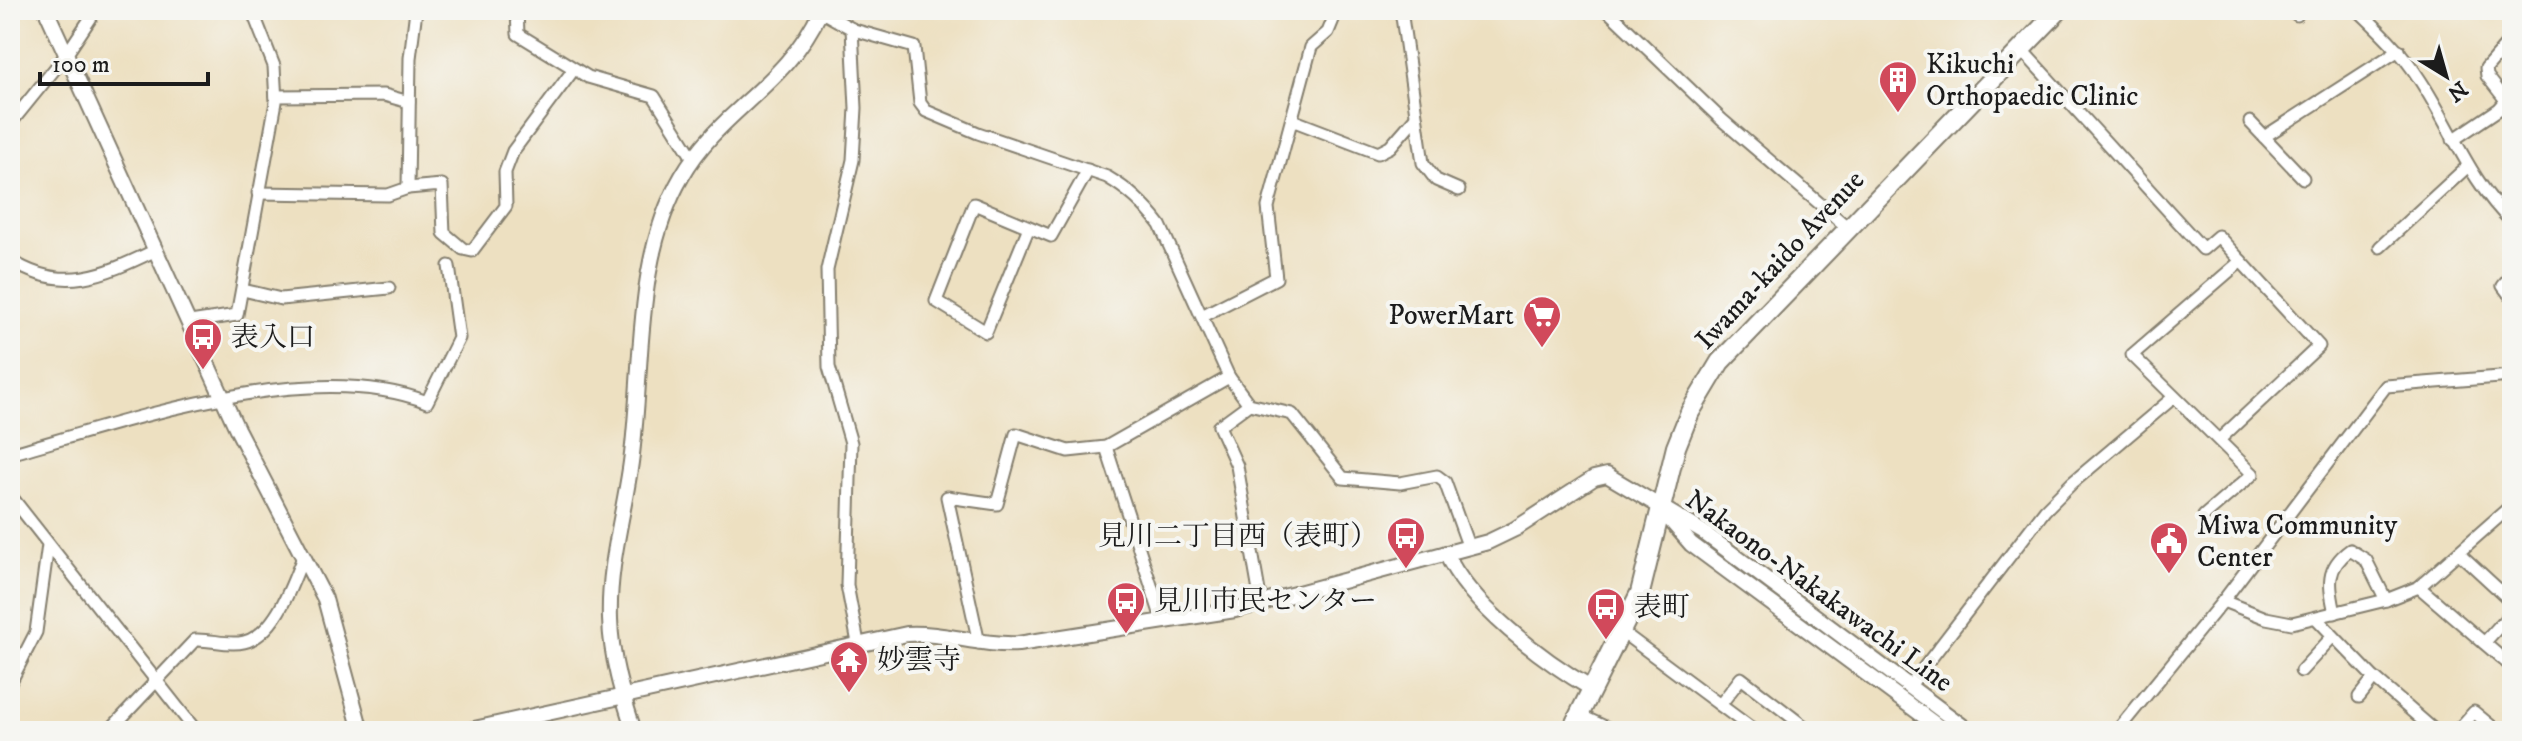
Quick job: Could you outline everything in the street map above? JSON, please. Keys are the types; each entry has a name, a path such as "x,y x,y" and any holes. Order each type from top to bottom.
{"main road":[{"name":"Iwama-kaido Avenue","path":"1575,723 1622,632 1646,573 1676,447 1704,386 1741,336 2059,10"}],"street":[{"path":"46,10 154,251 266,488 330,612 361,731"},
{"path":"10,124 66,55 96,10"},
{"path":"190,322 237,315 243,290 276,96 274,66 252,10"},
{"path":"405,10 416,10 409,102 408,188"},
{"path":"517,10 518,34 588,77 654,96 693,158"},
{"path":"634,731 621,696 612,652 609,595 631,460 649,273 668,203 693,158 717,128 788,64 820,10 852,29 914,47 920,103 926,111 978,133 1088,170 1125,188 1160,225 1229,377 1249,404 1292,414 1343,478 1388,483 1437,476 1445,482 1469,548"},
{"path":"1202,316 1276,278 1268,207 1311,47 1328,32 1337,10"},
{"path":"1401,10 1423,163 1429,173 1459,190"},
{"path":"1607,10 1722,120 1847,227"},
{"path":"2358,10 2399,50 2422,83 2468,166 2512,222"},
{"path":"852,29 856,108 853,160 827,270 829,367 851,443 847,585 858,643"},
{"path":"2453,140 2510,101 2487,76 2486,68 2512,38"},
{"path":"2021,49 2203,249 2218,236 2319,346 2220,439"},
{"path":"2264,137 2399,50"},
{"path":"258,193 388,195 408,188 442,185 444,233 463,249 472,251 506,206 505,172 513,151 574,69"},
{"path":"276,96 384,95 409,102"},
{"path":"1292,120 1378,153 1390,147 1416,117"},
{"path":"2250,122 2303,178"},
{"path":"2380,247 2468,166"},
{"path":"1029,227 986,332 936,301 974,204 1051,236 1088,170"},
{"path":"10,260 26,271 82,279 98,277 154,251"},
{"path":"2204,516 2253,474 2132,355 2241,261"},
{"path":"10,454 128,421 274,390 344,387 389,392 427,402 459,338 449,266"},
{"path":"2512,275 2503,286 2512,298"},
{"path":"243,290 281,299 389,288"},
{"path":"2117,731 2223,601 2386,386 2512,376"},
{"path":"979,643 947,497 997,504 1016,434 1068,451 1106,447 1229,377"},
{"path":"1909,687 2045,510 2072,483 2174,397"},
{"path":"1249,404 1219,426 1237,466 1261,603"},
{"path":"1106,447 1163,622"},
{"path":"465,731 858,643 933,632 979,643 1018,644 1163,622 1261,603 1504,536 1603,475 1623,483 1660,509"},
{"path":"10,495 196,731"},
{"path":"2223,601 2280,621 2317,619 2386,600 2419,587 2512,505"},
{"name":"Nakaono-Nakakawachi Line","path":"1660,509 1703,532 1969,731"},
{"name":"Nakaono-Nakakawachi Line","path":"1660,509 1691,544 1944,731"},
{"path":"10,683 36,632 48,545"},
{"path":"2335,613 2330,574 2339,558 2350,550 2366,560 2386,600"},
{"path":"1446,553 1465,586 1562,670 1592,689"},
{"path":"2460,554 2512,602"},
{"path":"109,731 195,640 229,643 256,637 267,626 288,593 303,557"},
{"path":"2419,587 2512,667"},
{"path":"2484,643 2512,612"},
{"path":"2317,619 2374,678 2435,731"},
{"path":"1622,632 1755,731"},
{"path":"2301,671 2333,636"},
{"path":"1720,705 1741,678 1810,731"},
{"path":"2359,697 2374,678"},
{"path":"2457,731 2474,712 2497,731"},
{"path":"1575,723 1614,731"}],"place":[{"name":"Kikuchi Orthopaedic Clinic","path":"1898,114"},
{"name":"PowerMart","path":"1542,349"},
{"name":"表入口","path":"203,371"},
{"name":"見川二丁目西（表町）","path":"1406,570"},
{"name":"Miwa Community Center","path":"2169,575"},
{"name":"見川市民センター","path":"1126,635"},
{"name":"表町","path":"1606,641"},
{"name":"妙雲寺","path":"849,694"}]}
